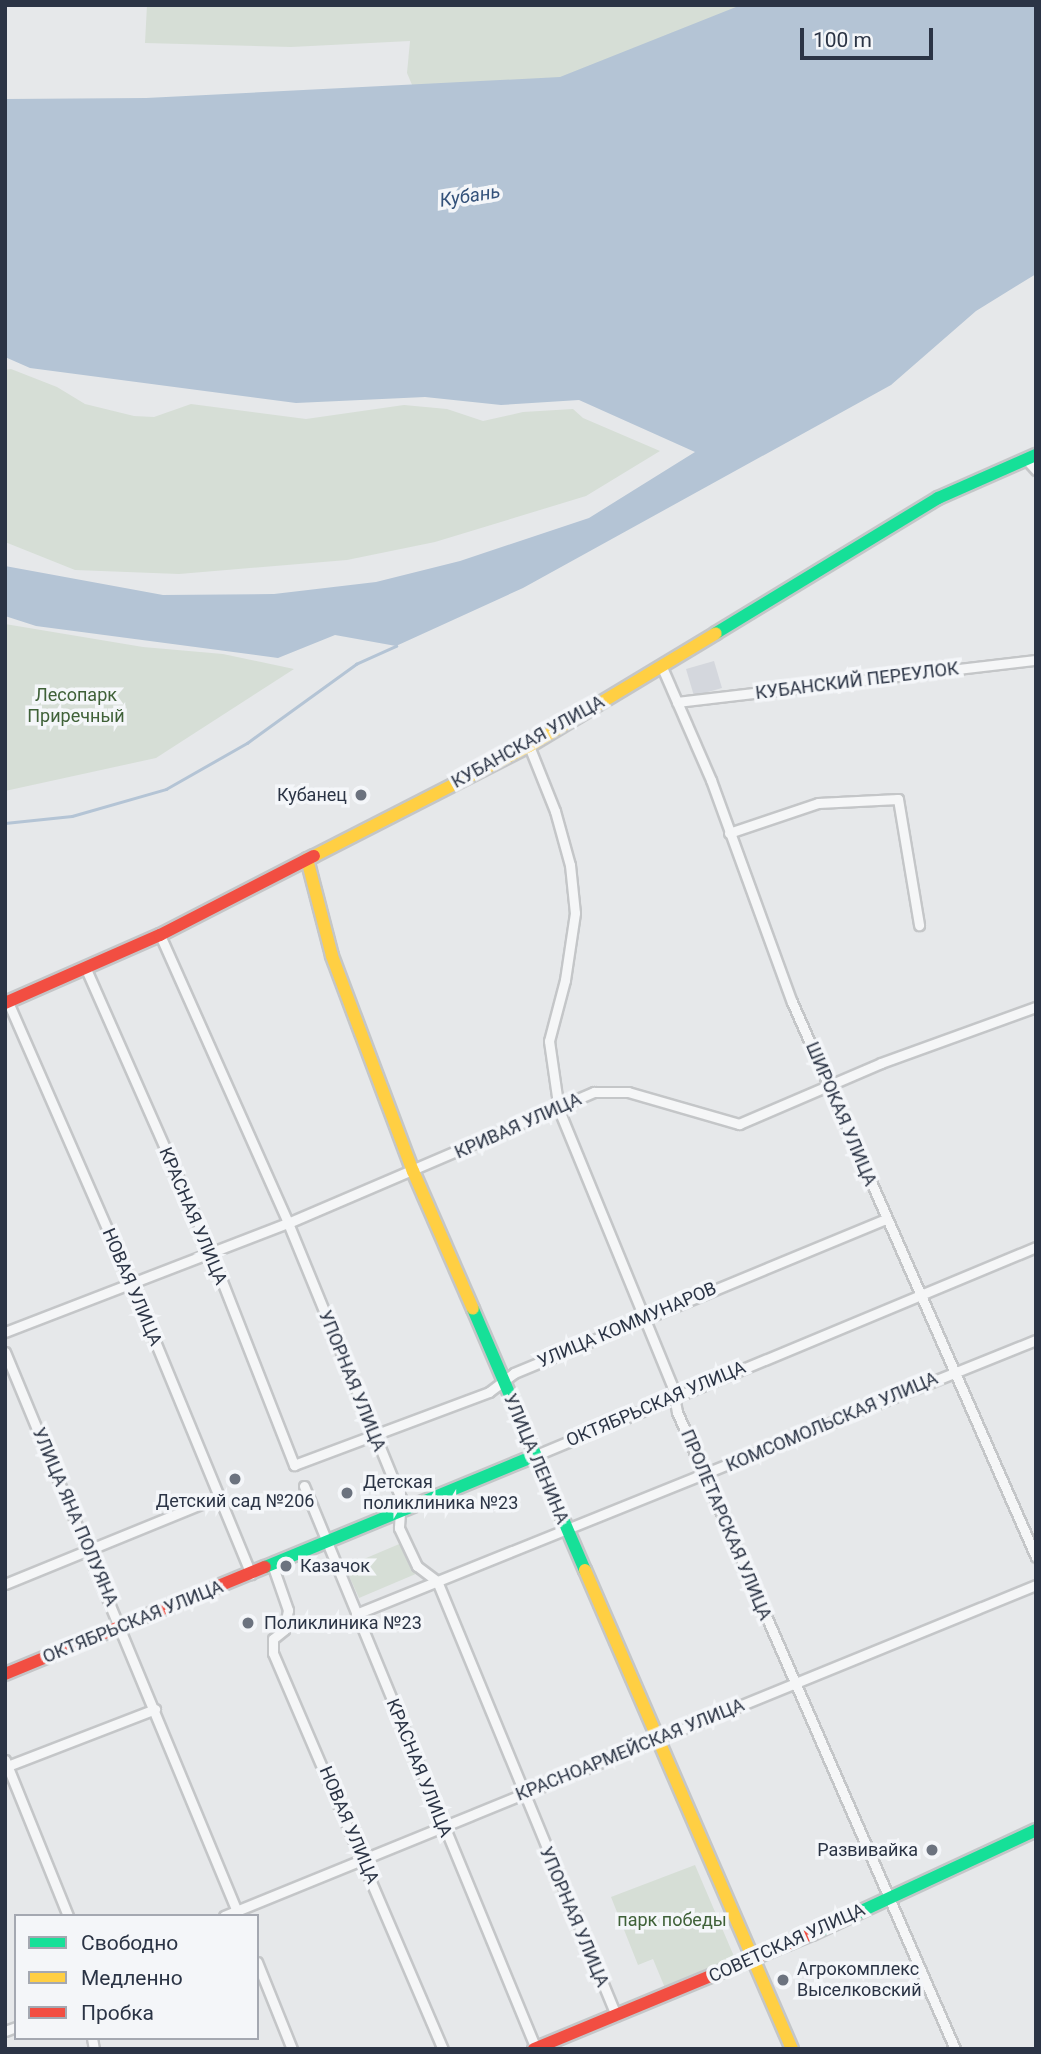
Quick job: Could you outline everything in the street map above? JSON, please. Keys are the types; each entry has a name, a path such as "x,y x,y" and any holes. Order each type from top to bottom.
{"street":[{"path":"1031,457 1036,470"},
{"name":"КУБАНСКАЯ УЛИЦА","path":"6,1003 160,935 528,746 938,498 1031,457"},
{"name":"КУБАНСКИЙ ПЕРЕУЛОК","path":"677,702 1036,660"},
{"name":"ШИРОКАЯ УЛИЦА","path":"661,665 729,833 792,1002 917,1293 1036,1557"},
{"name":"ПРОЛЕТАРСКАЯ УЛИЦА","path":"528,746 555,811 570,865 575,914 565,980 549,1041 559,1110 641,1319 794,1684 956,2049"},
{"path":"729,833 818,803 898,799 919,925"},
{"name":"УЛИЦА ЛЕНИНА","path":"307,859 332,956 413,1171 655,1738 792,2049"},
{"name":"УПОРНАЯ УЛИЦА","path":"160,935 288,1223 401,1498 399,1528 417,1566 437,1581 522,1794 616,2016"},
{"name":"КРАСНАЯ УЛИЦА","path":"86,969 211,1253 294,1465"},
{"name":"НОВАЯ УЛИЦА","path":"6,1003 131,1283 251,1574"},
{"name":"КРИВАЯ УЛИЦА","path":"5,1332 288,1223 559,1110 594,1092 610,1090 739,1124 829,1085 1036,1007"},
{"name":"УЛИЦА КОММУНАРОВ","path":"294,1465 373,1433 489,1392 514,1373 886,1219"},
{"name":"ОКТЯБРЬСКАЯ УЛИЦА","path":"5,1674 534,1456 917,1293 1036,1247"},
{"name":"КОМСОМОЛЬСКАЯ УЛИЦА","path":"356,1614 1036,1340"},
{"name":"УЛИЦА ЯНА ПОЛУЯНА","path":"5,1352 238,1913"},
{"name":"КРАСНАЯ УЛИЦА","path":"304,1486 536,2049"},
{"path":"5,1584 218,1496"},
{"name":"НОВАЯ УЛИЦА","path":"272,1564 288,1610 284,1630 273,1639 273,1653 364,1858 443,2049"},
{"name":"КРАСНОАРМЕЙСКАЯ УЛИЦА","path":"238,1913 655,1738 1036,1585"},
{"path":"67,1914 6,1764 155,1709"},
{"name":"СОВЕТСКАЯ УЛИЦА","path":"536,2049 752,1961 1036,1830"},
{"path":"259,1967 292,2049"}],"shaded area":[{"path":"714,661 722,688 694,696 686,669"}],"green space":[{"path":"147,5 779,5 573,85 418,99 407,73 410,41 291,47 145,43"},
{"path":"11,369 57,387 85,404 134,416 154,417 191,404 306,419 404,405 447,409 483,421 523,412 573,409 583,418 660,451 586,496 435,542 347,560 179,574 75,570 5,542 5,370"},
{"name":"Лесопарк Приречный","path":"5,624 143,647 223,654 294,669 156,758 5,791"},
{"path":"404,1542 418,1573 359,1598 345,1567"},
{"name":"парк победы","path":"695,1865 736,1961 665,1988 653,1959 638,1965 611,1897"}],"water":[{"name":"Кубань","path":"741,5 1036,5 1036,274 976,311 891,385 523,588 396,646 335,635 278,658 36,626 5,616 5,566 163,595 274,594 376,582 460,561 589,518 695,452 579,400 501,405 425,397 296,403 30,368 5,357 5,99 146,98 560,77"}],"waterway":[{"path":"5,823 72,816 166,789 247,743 356,664 396,646"}],"traffic: fast":[{"path":"716,633 938,498 1036,455"},
{"path":"473,1309 585,1570"},
{"path":"265,1567 534,1456"},
{"path":"812,1934 1036,1830"}],"traffic: slow":[{"path":"314,856 529,746 716,633"},
{"path":"307,859 332,956 413,1171 473,1309"},
{"path":"585,1570 792,2049"}],"traffic: jam":[{"path":"5,1003 160,935 314,856"},
{"path":"5,1674 265,1567"},
{"path":"534,2049 812,1934"}],"place":[{"name":"Кубанец","path":"361,795"},
{"name":"Детский сад №206","path":"235,1479"},
{"name":"Детская поликлиника №23","path":"347,1493"},
{"name":"Казачок","path":"286,1566"},
{"name":"Поликлиника №23","path":"248,1623"},
{"name":"Развивайка","path":"932,1850"},
{"name":"Агрокомплекс Выселковский","path":"783,1980"}]}
